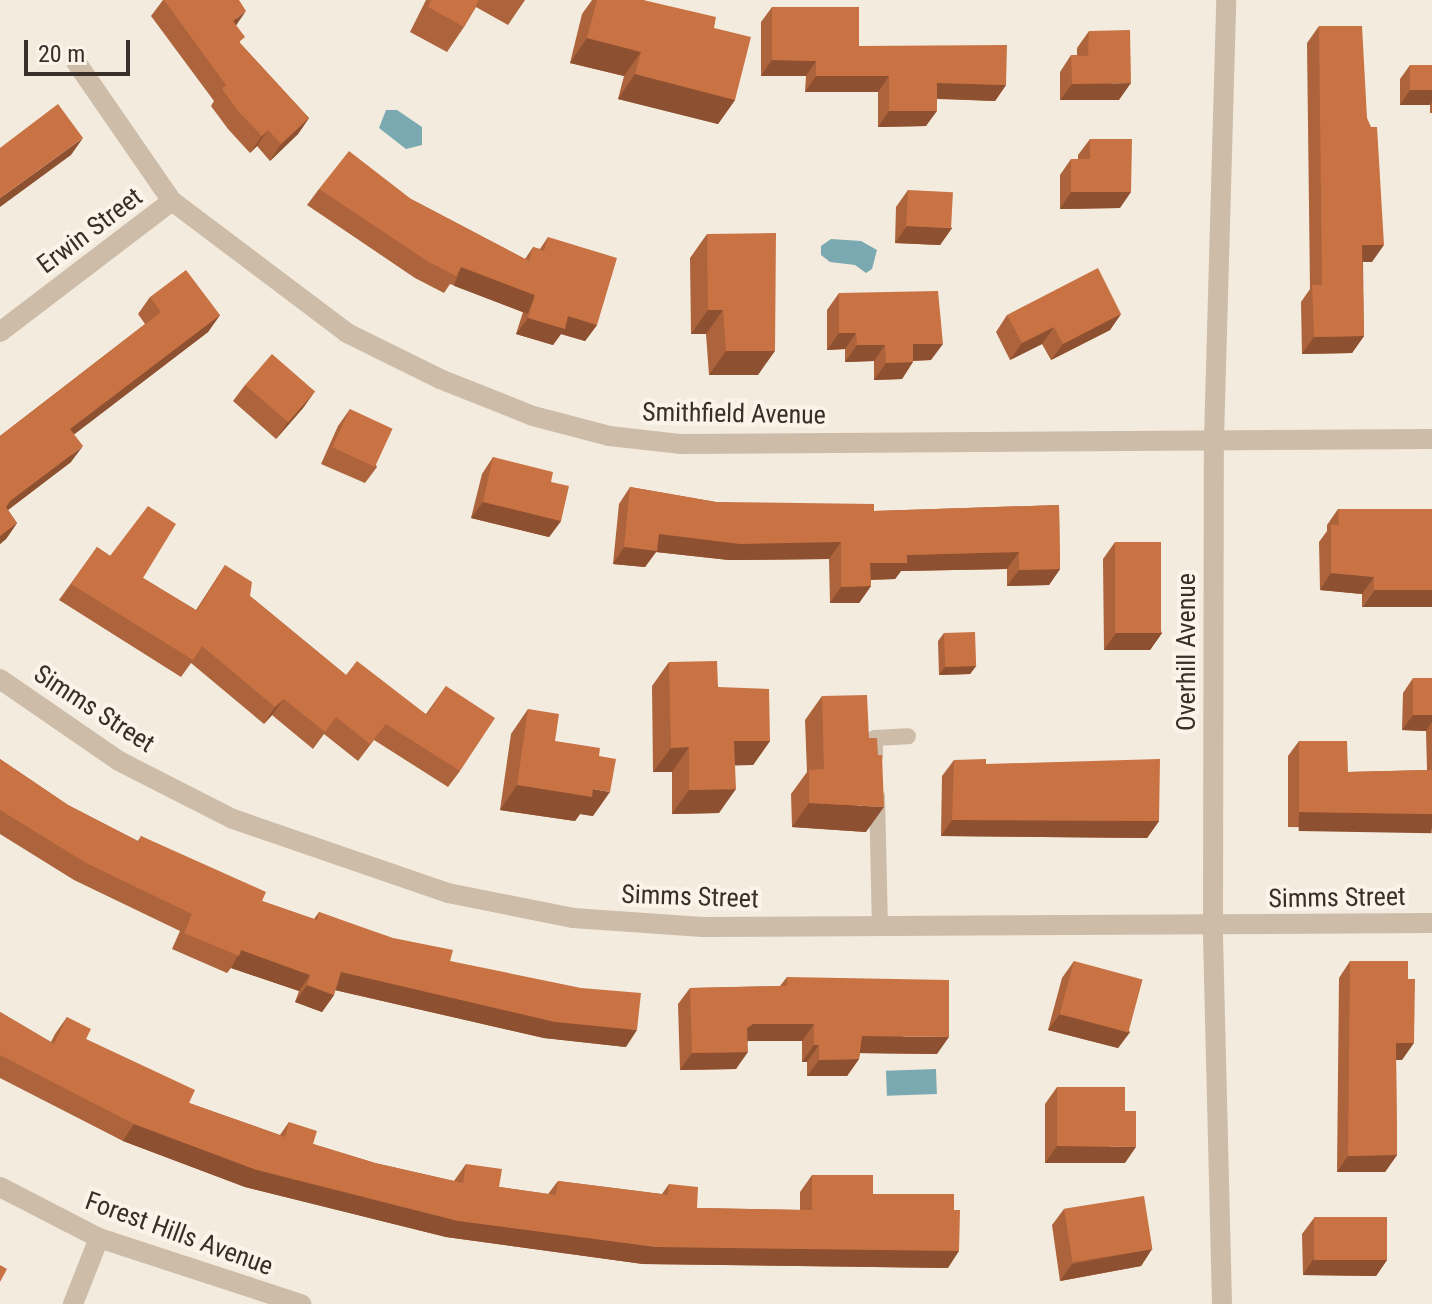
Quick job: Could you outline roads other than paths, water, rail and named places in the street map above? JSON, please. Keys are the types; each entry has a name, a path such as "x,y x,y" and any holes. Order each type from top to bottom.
{"street":[{"name":"Overhill Avenue","path":"1222,1304 1213,925 1214,439 1226,0"},
{"name":"Smithfield Avenue","path":"76,62 172,201 347,333 440,379 533,416 609,436 680,444 1432,439"},
{"name":"Erwin Street","path":"0,332 172,201"},
{"name":"Simms Street","path":"0,679 119,761 233,819 448,893 573,918 703,927 1432,923"},
{"name":"Forest Hills Avenue","path":"0,1187 99,1238 301,1304"},
{"path":"73,1304 99,1238"}],"lane":[{"path":"880,926 875,738 908,736"}],"water":[{"path":"386,110 397,110 422,127 422,145 406,149 379,128"},
{"path":"831,239 861,241 877,250 872,269 866,273 855,265 830,262 821,255 821,246"},
{"path":"936,1069 937,1094 887,1096 886,1071"}]}
